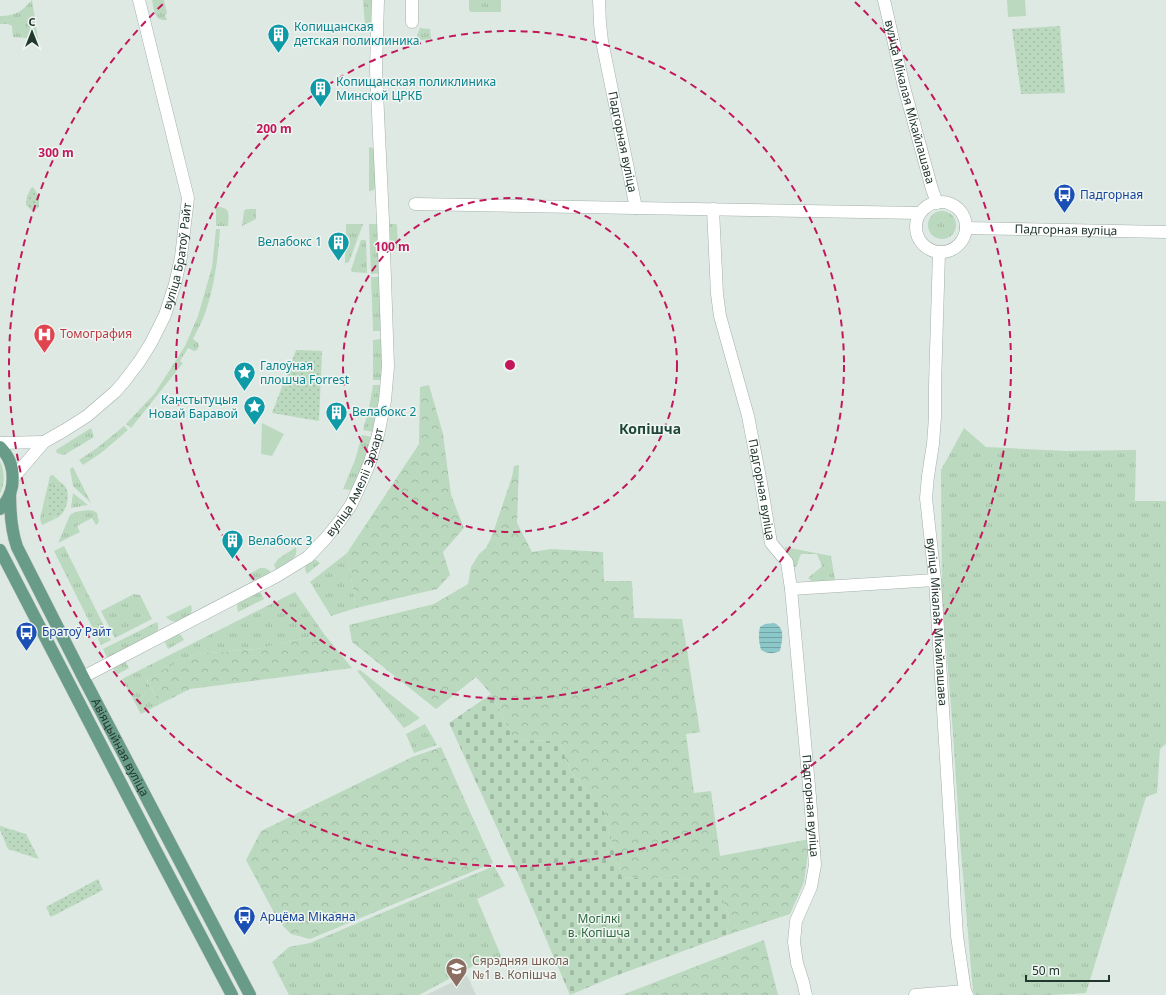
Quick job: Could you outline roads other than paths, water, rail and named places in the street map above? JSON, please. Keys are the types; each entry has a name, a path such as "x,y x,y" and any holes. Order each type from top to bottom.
{"main road":[{"path":"0,447 4,450 10,461 13,478 10,494 0,509"},
{"name":"Авіяцыйная вуліца","path":"10,494 12,530 17,547 83,677 180,859 250,995"},
{"path":"0,550 154,850 232,995"}],"street":[{"name":"вуліца Братоў Райт","path":"44,442 87,416 115,392 139,362 152,343 165,315 181,257 188,198 139,0"},
{"name":"вуліца Амеліі Эрхарт","path":"83,677 277,576 308,557 339,522 350,505 363,479 378,435 385,401 388,366 383,213 376,70 378,0"},
{"path":"412,0 412,22"},
{"name":"Падгорная вуліца","path":"600,0 602,40 636,208 920,213"},
{"name":"вуліца Мікалая Міхайлашава","path":"884,0 904,87 932,189 937,202"},
{"path":"937,202 948,203 958,208 964,217 966,228 964,238 958,246 949,251 939,252 929,249 922,243 917,233 916,223 920,213 925,208 937,202"},
{"path":"416,204 636,208"},
{"name":"Падгорная вуліца","path":"713,209 716,275 720,316 748,416 771,543 787,562 791,589 815,865 812,887 796,921 794,942 797,963 806,995"},
{"name":"Падгорная вуліца","path":"966,228 1166,232"},
{"name":"вуліца Мікалая Міхайлашава","path":"939,252 935,417 926,498 935,580 957,936 966,993"},
{"path":"0,443 44,442"},
{"path":"13,478 44,442"},
{"path":"791,589 935,580"},
{"path":"915,995 966,993"}],"water":[{"path":"774,623 778,625 782,631 781,647 780,651 768,653 761,650 759,639 760,627 765,624"}],"place":[{"name":"Копищанская детская поликлиника","path":"279,54"},
{"name":"Копищанская поликлиника Минской ЦРКБ","path":"320,108"},
{"name":"Падгорная","path":"1065,214"},
{"name":"Велабокс 1","path":"338,262"},
{"name":"Томография","path":"45,354"},
{"name":"Галоўная плошча Forrest","path":"245,392"},
{"name":"Канстытуцыя Новай Баравой","path":"254,426"},
{"name":"Велабокс 2","path":"337,432"},
{"name":"Велабокс 3","path":"232,560"},
{"name":"Братоў Райт","path":"27,652"},
{"name":"Арцёма Мікаяна","path":"244,936"},
{"name":"Сярэдняя школа №1 в. Копішча","path":"457,988"}],"district":[{"name":"Копішча","path":"650,429"}],"park label":[{"name":"Могілкі в. Копішча","path":"599,926"}]}
